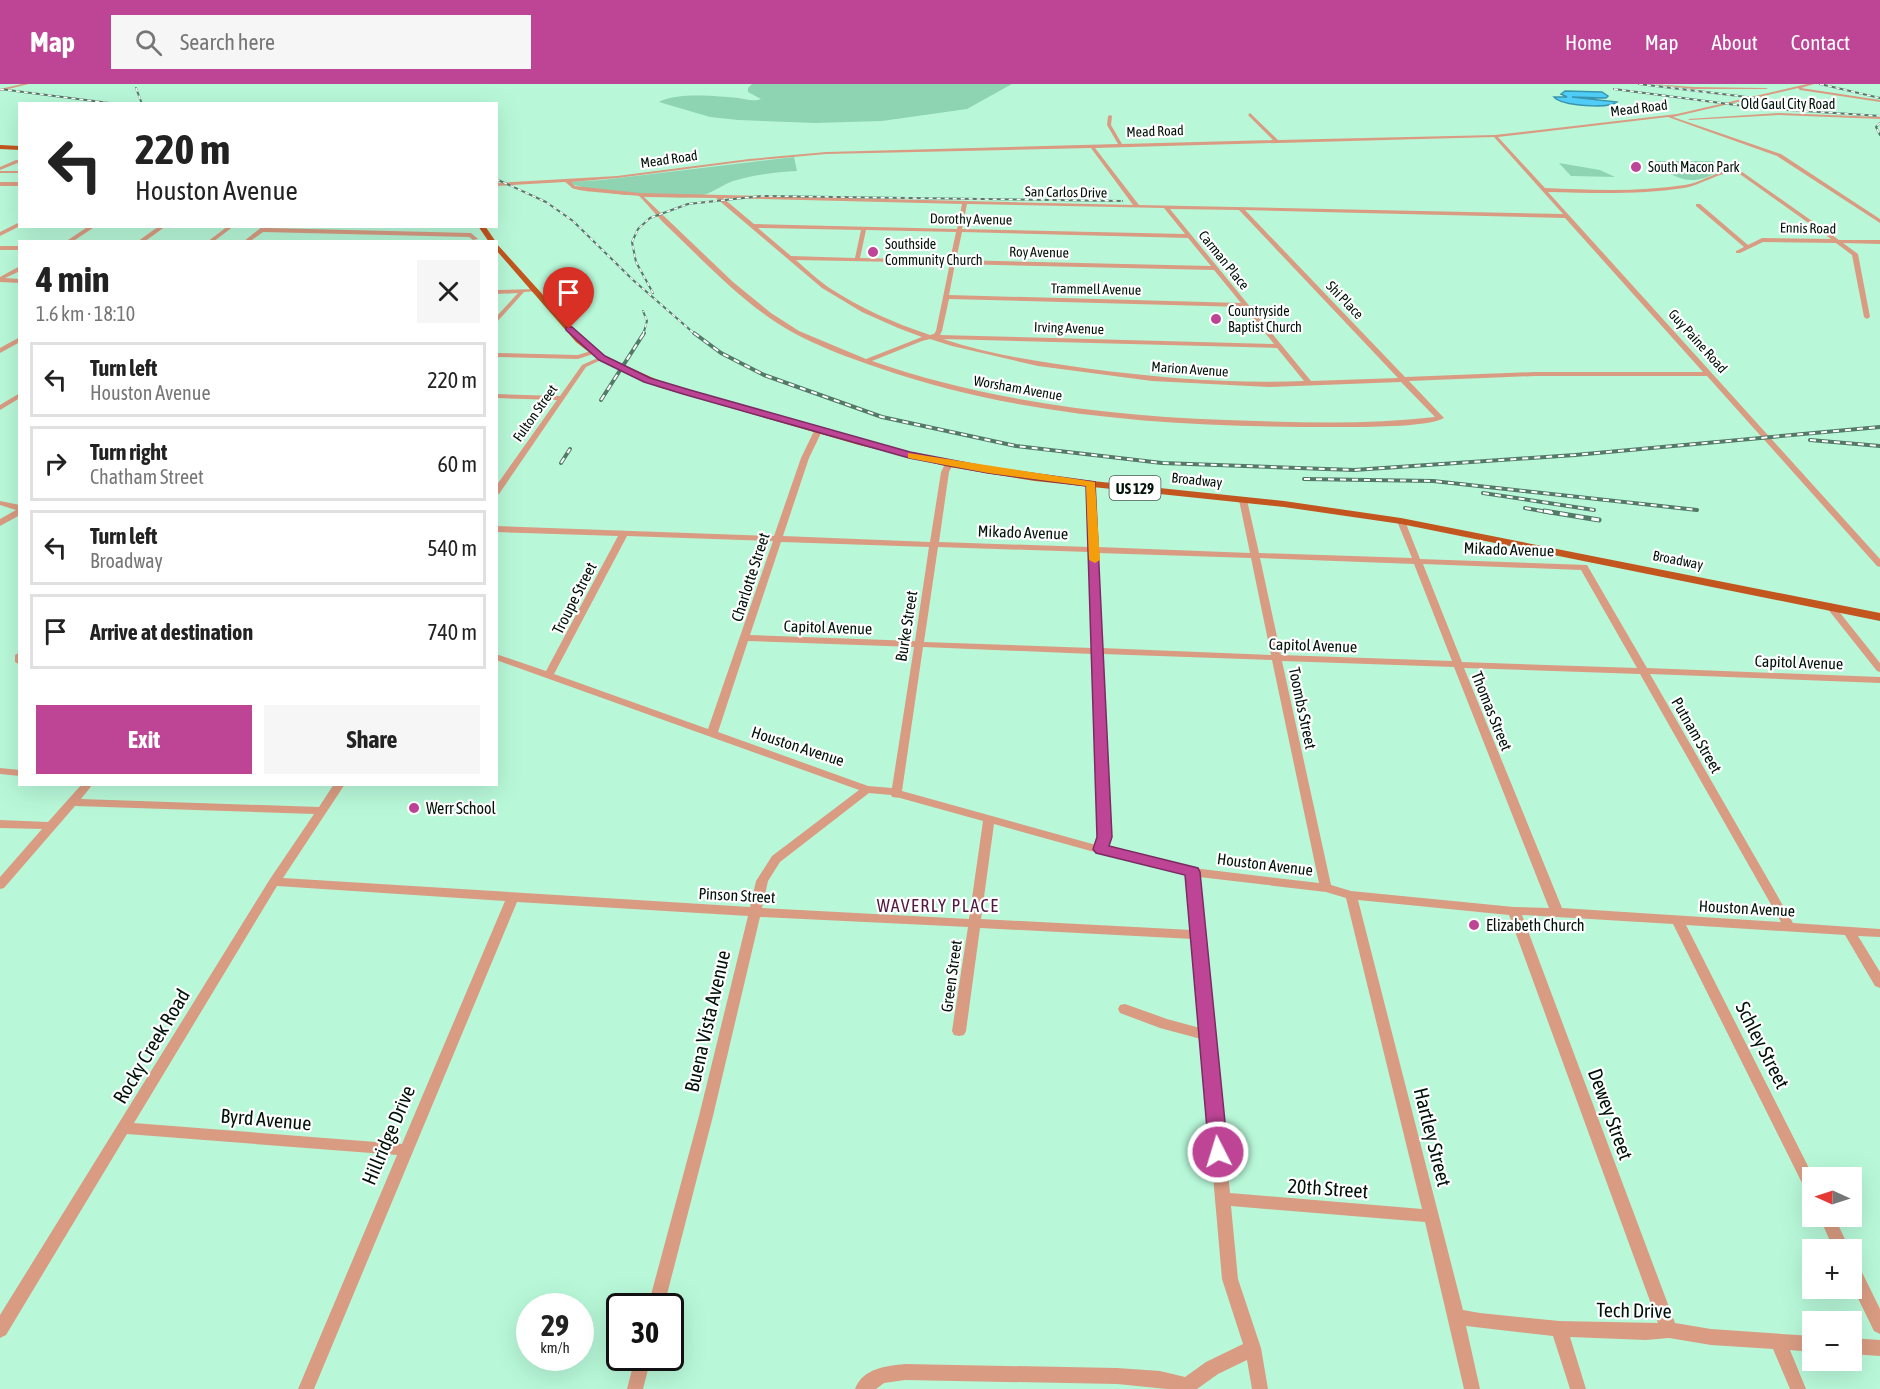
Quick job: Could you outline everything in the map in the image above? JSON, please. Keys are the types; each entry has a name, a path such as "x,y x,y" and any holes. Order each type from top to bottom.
{"main road":[{"path":"0,147 18,148"},
{"name":"Broadway","path":"483,228 492,240"},
{"name":"Broadway","path":"498,247 579,340 598,355 661,385 818,431 949,464 1091,484 1243,500 1401,521 1586,563 1880,617"}],"street":[{"path":"0,90 27,84"},
{"path":"1654,84 1693,88 1766,90"},
{"name":"Mead Road","path":"498,185 567,181 805,155 1120,144 1495,136 1667,116 1812,84"},
{"path":"1794,88 1880,101"},
{"path":"1250,114 1276,141"},
{"name":"Old Gaul City Road","path":"1680,120 1769,114 1880,118"},
{"path":"1110,116 1110,125 1120,144"},
{"path":"1667,116 1779,155 1880,221"},
{"name":"Guy Paine Road","path":"1495,136 1880,564"},
{"path":"1091,145 1137,206"},
{"path":"0,160 18,161"},
{"path":"0,170 18,161"},
{"path":"1545,190 1625,191 1687,186 1707,182 1726,169 1738,170 1855,254 1867,317"},
{"path":"0,170 18,172"},
{"name":"San Carlos Drive","path":"567,181 574,187 640,195 1568,216"},
{"path":"0,183 18,184"},
{"name":"Worsham Avenue","path":"640,195 763,312 803,335 865,362 941,384 1085,411 1154,419 1306,424 1440,418 1432,409"},
{"name":"Marion Avenue","path":"718,197 824,287 847,302 884,321 990,354 1116,375 1228,384 1310,384 1535,374 1710,374"},
{"path":"930,337 936,336 939,331 964,202"},
{"path":"1698,205 1747,247"},
{"name":"Carman Place","path":"1166,207 1310,384"},
{"name":"Shi Place","path":"1240,208 1432,409"},
{"path":"0,234 18,225"},
{"name":"Dorothy Avenue","path":"752,226 1189,236"},
{"path":"70,240 91,228"},
{"path":"142,240 161,228"},
{"path":"212,240 229,228"},
{"path":"248,240 264,228 471,235 473,240"},
{"path":"362,240 376,228"},
{"path":"857,260 864,229"},
{"name":"Ennis Road","path":"1738,252 1762,240 1880,242"},
{"path":"0,248 18,248"},
{"name":"Roy Avenue","path":"790,258 1215,268"},
{"path":"0,279 18,269"},
{"path":"0,279 18,280"},
{"path":"498,292 521,293 536,290"},
{"path":"498,319 521,293"},
{"name":"Trammell Avenue","path":"946,297 1245,305"},
{"name":"Irving Avenue","path":"865,362 930,337 1278,346"},
{"path":"0,342 18,341"},
{"path":"0,351 18,341"},
{"path":"498,355 578,357 598,355"},
{"name":"Fulton Street","path":"498,489 586,363 598,355"},
{"path":"0,408 18,396"},
{"path":"498,396 562,398"},
{"name":"Charlotte Street","path":"712,734 813,438 818,431"},
{"name":"Burke Street","path":"896,795 945,472 949,464"},
{"path":"1091,484 1104,837 1101,849"},
{"name":"Toombs Street","path":"1243,500 1326,888"},
{"path":"0,502 18,509"},
{"path":"0,524 18,511"},
{"path":"0,530 18,518"},
{"name":"Thomas Street","path":"1401,521 1557,912"},
{"name":"Mikado Avenue","path":"498,529 1415,560 1586,563"},
{"name":"Troupe Street","path":"549,675 624,533"},
{"name":"Putnam Street","path":"1586,563 1643,671 1789,926"},
{"path":"1830,606 1880,669"},
{"name":"Capitol Avenue","path":"745,638 1880,680"},
{"name":"Houston Avenue","path":"498,658 867,789 1192,872 1326,888 1351,895 1514,911 1880,933"},
{"path":"0,771 18,773"},
{"path":"0,885 86,786"},
{"name":"Rocky Creek Road","path":"0,1330 274,882 339,786"},
{"name":"Buena Vista Avenue","path":"659,1293 706,1116 762,881 776,859 867,789"},
{"path":"73,802 322,811"},
{"name":"Green Street","path":"959,1030 988,820"},
{"path":"0,824 51,826"},
{"path":"1192,872 1230,1279 1253,1348 1260,1389"},
{"name":"Pinson Street","path":"274,882 754,912 1198,935"},
{"name":"Hartley Street","path":"1351,895 1456,1316 1472,1389"},
{"name":"Hillridge Drive","path":"306,1389 512,898"},
{"name":"Dewey Street","path":"1514,911 1669,1330"},
{"name":"Schley Street","path":"1678,921 1802,1168"},
{"path":"1849,932 1880,983"},
{"path":"1125,1009 1165,1024 1208,1035"},
{"name":"Byrd Avenue","path":"124,1128 405,1150"},
{"name":"20th Street","path":"1222,1199 1431,1216"},
{"path":"1862,1289 1880,1326"},
{"name":"Tech Drive","path":"1456,1316 1480,1321 1559,1329 1646,1332 1669,1330 1802,1344"},
{"path":"1559,1329 1578,1389"},
{"path":"1779,1343 1798,1389"},
{"path":"1862,1347 1880,1348"},
{"path":"863,1389 880,1375 905,1372 1117,1376 1160,1379 1186,1387 1212,1368 1253,1348"},
{"path":"635,1389 640,1371"}],"green space":[{"path":"752,84 1012,84 967,109 882,121 815,123 738,120 710,117 659,102 686,96 761,99 748,92"},
{"path":"794,157 797,171 741,179 703,195 688,197 611,192 567,182 602,180"},
{"path":"1651,161 1713,161 1722,170 1701,179 1685,179 1669,173"},
{"path":"1559,163 1600,170 1615,177 1571,176"}],"water":[{"path":"1565,91 1602,92 1608,96 1606,98 1572,97 1617,102 1586,106 1566,103 1554,97 1567,97 1561,94"}],"railway":[{"path":"1639,84 1755,98"},
{"path":"1820,84 1880,98"},
{"path":"136,88 141,102"},
{"path":"0,89 101,102"},
{"path":"1614,89 1759,108 1880,116"},
{"path":"1880,123 1876,127 1880,135"},
{"path":"498,180 546,202 573,221 633,280 696,335"},
{"path":"653,293 636,262 632,242 638,229 650,218 688,204 762,196 1122,201"},
{"path":"643,311 647,321 643,334"},
{"path":"694,333 721,353 764,375 882,417 1016,446 1162,463 1354,470 1575,455 1880,427"},
{"path":"601,400 643,334"},
{"path":"1810,440 1880,446"},
{"path":"561,463 570,449"},
{"path":"1304,479 1433,481 1697,510"},
{"path":"1483,493 1594,510"},
{"path":"1525,508 1553,513"},
{"path":"1544,511 1599,520"}],"slow traffic":[{"path":"911,456 1035,478 1091,484 1095,560"}],"place":[{"name":"South Macon Park","path":"1636,167"},
{"name":"Southside Community Church","path":"873,252"},
{"name":"Countryside Baptist Church","path":"1216,319"},
{"name":"Werr School","path":"414,808"},
{"name":"Elizabeth Church","path":"1474,925"}],"district":[{"name":"WAVERLY PLACE","path":"938,905"}],"route":[{"path":"569,329 584,345 602,358 647,380 686,392 909,455 1035,478 1091,484 1104,837 1101,849 1192,872 1218,1152"}]}
